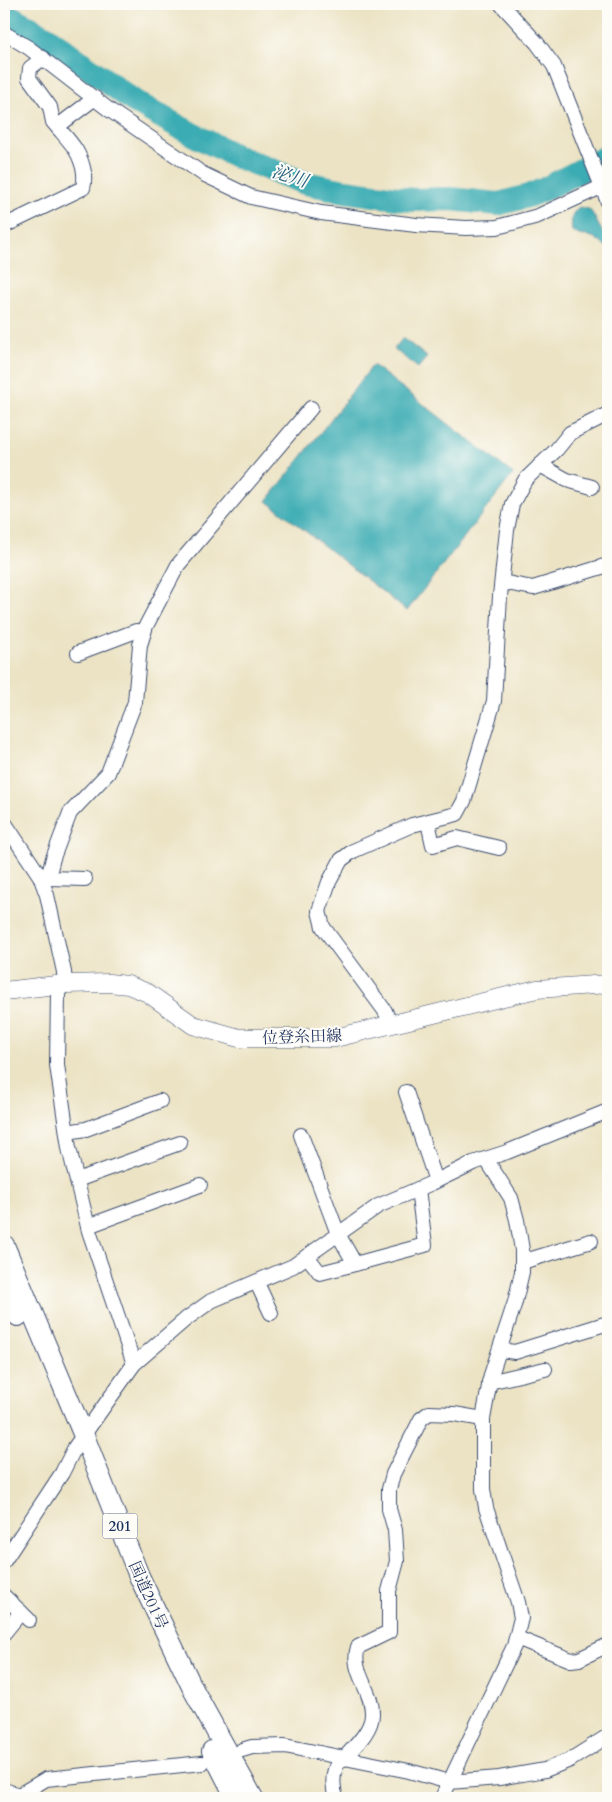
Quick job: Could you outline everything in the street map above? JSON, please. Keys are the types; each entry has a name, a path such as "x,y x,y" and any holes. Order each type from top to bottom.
{"highway":[{"name":"国道201号","path":"4,1246 79,1441 128,1581 236,1798"},
{"name":"国道201号","path":"4,1282 194,1691 253,1798"}],"main road":[{"name":"位登糸田線","path":"4,991 65,984 109,983 128,985 148,993 193,1025 238,1038 335,1038 537,989 608,984"}],"street":[{"path":"501,4 537,43 554,66 587,150 603,183 608,202"},
{"path":"4,32 203,174 251,196 321,214 416,225 466,228 497,227 538,216 603,183"},
{"path":"4,226 83,188 85,183 82,159 53,122 50,108 29,78 30,68 43,58"},
{"path":"59,129 62,123 94,98"},
{"path":"134,1364 88,1226 67,1132 57,1065 58,992 65,984 64,972 45,880 70,813 108,773 135,702 140,645 146,626 178,565 311,408"},
{"path":"391,1025 385,1011 323,928 319,910 329,882 341,860 353,850 412,825 457,814 464,802 494,701 502,582 507,530 512,504 525,480 570,434 608,414"},
{"path":"540,465 567,480 592,487"},
{"path":"502,582 534,588 608,565"},
{"path":"78,653 136,632 144,632"},
{"path":"4,822 40,876 45,880 85,879"},
{"path":"428,822 432,845 457,838 499,848"},
{"path":"406,1092 436,1181"},
{"path":"67,1132 86,1129 160,1101"},
{"path":"4,1561 62,1473 79,1441 134,1364 210,1301 257,1283 293,1266 378,1206 473,1163 507,1152 608,1111"},
{"path":"301,1135 338,1234 355,1264"},
{"path":"77,1180 180,1143"},
{"path":"442,1798 516,1638 521,1618 518,1602 484,1498 482,1419 489,1382 515,1302 522,1272 522,1262 517,1220 511,1198 486,1159"},
{"path":"88,1226 200,1185"},
{"path":"307,1256 320,1273 425,1245 418,1189"},
{"path":"522,1262 591,1241"},
{"path":"257,1283 270,1313"},
{"path":"500,1350 515,1352 608,1323"},
{"path":"489,1382 544,1369"},
{"path":"336,1798 334,1787 336,1766 369,1728 373,1715 370,1698 358,1671 355,1656 358,1647 388,1632 389,1591 397,1561 395,1530 389,1509 393,1474 421,1419 429,1413 454,1414 482,1419"},
{"path":"4,1596 25,1616 4,1633"},
{"path":"516,1638 571,1660 579,1659 608,1645"},
{"path":"242,1750 252,1747 285,1746 409,1771 449,1782 499,1778 545,1770 570,1760 608,1736"},
{"path":"4,1790 19,1796 46,1779 202,1763"}],"water":[{"path":"579,207 589,209 592,213 608,237 608,248 593,237 579,235 572,231 571,221"},
{"path":"403,338 427,357 418,368 394,349"},
{"path":"373,365 513,474 407,611 267,501"}],"waterway":[{"name":"泌川","path":"4,13 48,38 135,102 238,157 305,183 345,191 412,200 450,199 498,204 528,196 547,188 608,156"}]}
